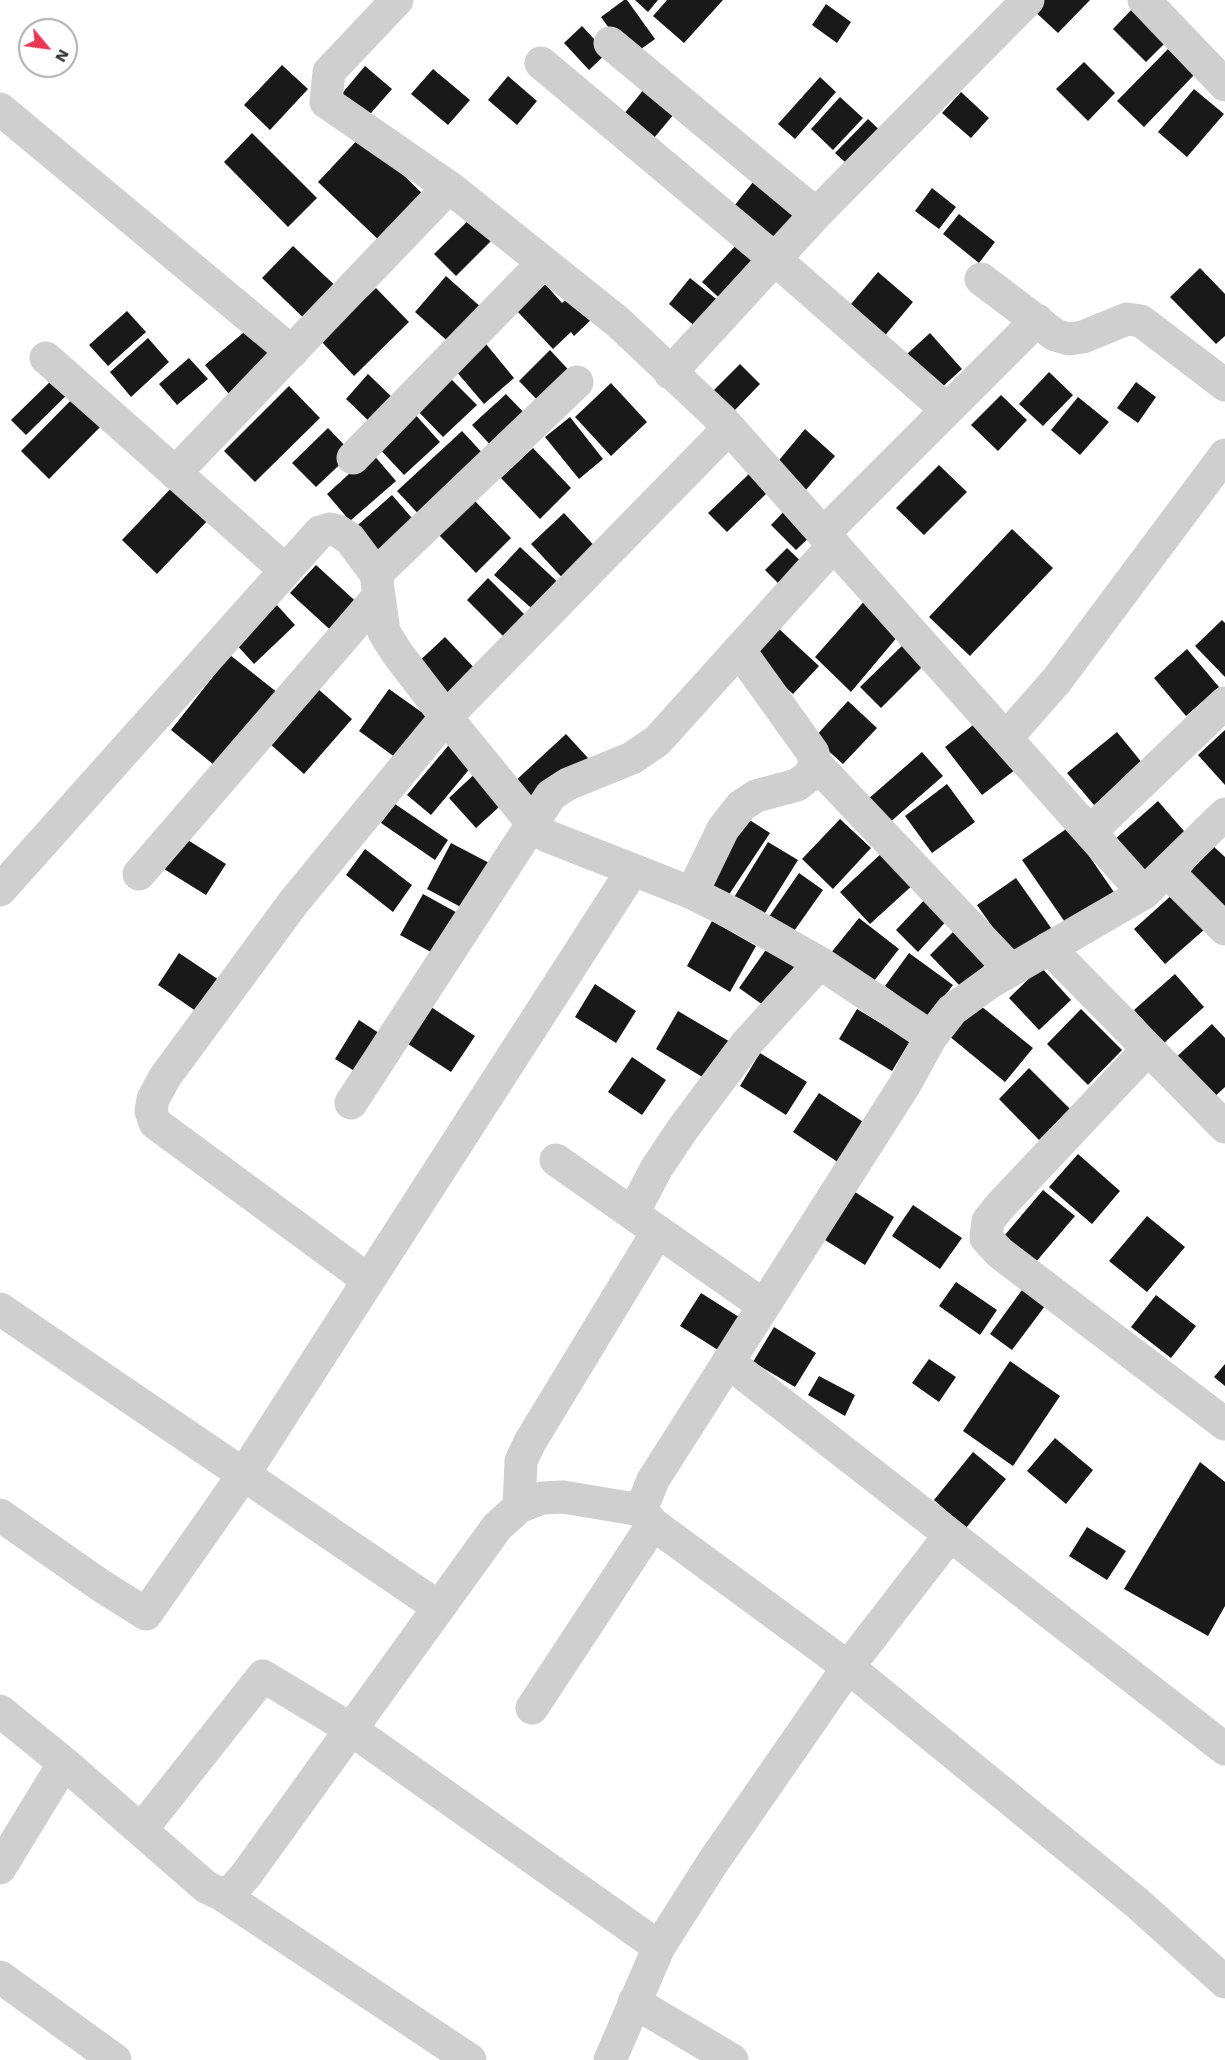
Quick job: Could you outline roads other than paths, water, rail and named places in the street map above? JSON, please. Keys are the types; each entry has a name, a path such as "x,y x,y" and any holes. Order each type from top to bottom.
{"street":[{"path":"397,0 329,72 326,102 449,188 618,322 729,428 1090,832 1156,882 1225,929"},
{"path":"670,373 816,214 1028,0"},
{"path":"1144,0 1225,85"},
{"path":"610,43 816,214"},
{"path":"541,63 776,260 947,410"},
{"path":"0,109 292,352"},
{"path":"175,473 449,188"},
{"path":"353,458 543,263"},
{"path":"981,279 1055,335 1069,339 1083,337 1127,320 1141,321 1225,385"},
{"path":"351,1103 534,825 551,795 568,784 632,758 657,741 739,650 828,539 947,410 1036,320"},
{"path":"46,358 285,570"},
{"path":"139,874 377,586 577,382"},
{"path":"368,1280 155,1123 151,1112 153,1099 165,1077 293,903 446,717 729,428"},
{"path":"1006,738 1057,680 1225,455"},
{"path":"0,890 285,570 320,532 330,529 350,539 377,586 384,633 446,717 534,825 558,842 692,893 820,963 931,1037"},
{"path":"739,650 813,753 815,763 1011,970"},
{"path":"1090,832 1225,703"},
{"path":"692,893 723,829 741,806 756,796 797,785 810,775 815,763"},
{"path":"532,1708 647,1517 653,1480 904,1086 931,1037 952,1011 1011,970 1156,882 1225,813"},
{"path":"0,1515 100,1585 146,1614 244,1474 632,871"},
{"path":"1049,948 1225,1127"},
{"path":"519,1507 522,1461 645,1222 656,1169 747,1043 820,963"},
{"path":"1148,1049 1000,1206 988,1221 986,1238 1000,1253 1225,1424"},
{"path":"556,1160 763,1305"},
{"path":"0,1310 437,1606"},
{"path":"728,1362 1225,1749"},
{"path":"221,1894 233,1890 246,1875 349,1728 497,1527 519,1507 542,1498 563,1497 647,1517 848,1667 1136,1902 1225,1982"},
{"path":"610,2060 658,1947 713,1862 848,1667 950,1535"},
{"path":"141,1830 263,1676 349,1728 658,1947"},
{"path":"0,1711 64,1763 206,1887 221,1894 470,2060"},
{"path":"0,1868 64,1763"},
{"path":"0,1977 114,2060"},
{"path":"634,2002 732,2060"}]}
